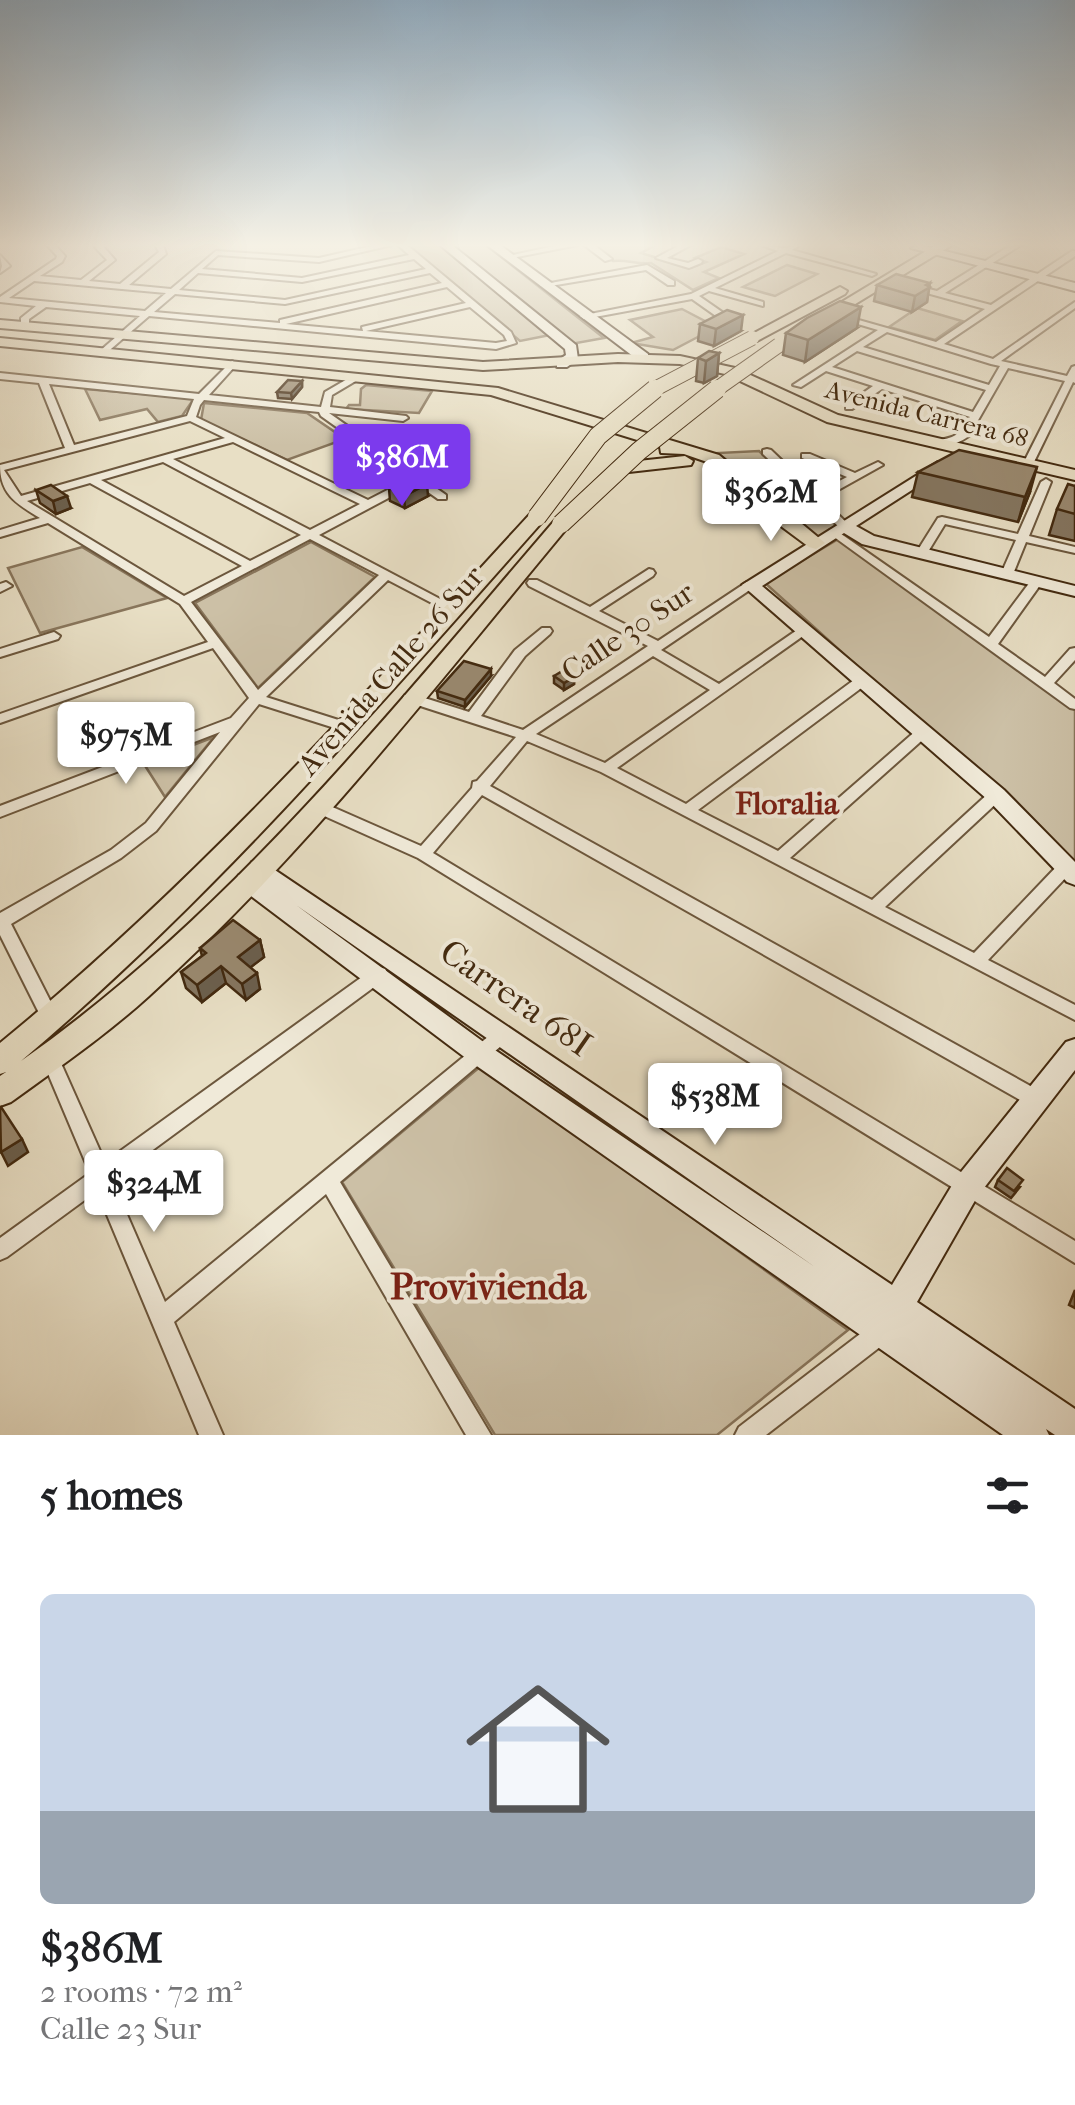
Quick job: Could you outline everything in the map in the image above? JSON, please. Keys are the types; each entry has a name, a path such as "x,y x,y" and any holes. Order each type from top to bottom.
{"main road":[{"path":"668,358 720,348 798,312"},
{"name":"Avenida Calle 26 Sur","path":"0,1061 51,1020 234,851 537,517 600,434 640,398 676,374 802,312"},
{"name":"Avenida Calle 26 Sur","path":"0,1093 136,990 253,874 410,698 527,578 561,524 607,476 668,424 830,313"},
{"name":"Avenida Carrera 68","path":"0,324 297,347 461,365 668,358 730,372 824,416 1075,475"},
{"path":"0,342 512,394 606,428 704,452 723,462 773,512"},
{"path":"527,578 629,467 655,451 681,448"},
{"path":"629,467 664,461 699,463 720,473 816,544"},
{"name":"Avenida Carrera 68","path":"947,461 1075,488"}],"street":[{"path":"25,326 25,318 33,312"},
{"path":"126,312 350,332 385,330 510,345 511,336 482,312"},
{"path":"104,352 149,312"},
{"path":"270,325 327,312"},
{"path":"385,330 445,312"},
{"path":"526,312 570,348 573,356 562,364"},
{"path":"579,312 643,357"},
{"path":"584,316 606,312"},
{"path":"938,345 985,312"},
{"path":"933,443 962,438 991,390 1000,364 1065,312"},
{"path":"830,313 1000,364 1073,376 1028,464"},
{"path":"798,385 886,329"},
{"path":"856,348 991,390"},
{"path":"190,418 200,398 232,364"},
{"path":"824,368 976,416"},
{"path":"0,376 403,418"},
{"path":"322,410 333,389 356,376"},
{"path":"43,380 71,450"},
{"path":"849,407 880,386"},
{"path":"322,410 326,417 442,496"},
{"path":"346,727 257,698 184,601 18,500 0,470 190,418 368,504"},
{"path":"18,500 234,439"},
{"path":"767,452 815,498 839,529 1075,705"},
{"path":"806,456 856,476"},
{"path":"164,459 453,609"},
{"name":"Calle 30 Sur","path":"422,854 525,735 653,647 947,461"},
{"path":"815,498 878,465"},
{"path":"92,479 250,566"},
{"path":"184,601 416,479"},
{"path":"1007,574 1046,482"},
{"path":"0,534 50,520"},
{"path":"922,553 942,520 1075,550"},
{"path":"839,529 1075,591"},
{"path":"51,1020 0,921 142,834 257,698 387,574"},
{"path":"590,612 648,574"},
{"path":"527,578 653,647 720,690"},
{"path":"991,644 1036,582"},
{"path":"751,584 996,795 1070,872 976,962"},
{"path":"606,769 804,630"},
{"path":"472,718 520,653 546,631"},
{"path":"0,652 54,636"},
{"path":"0,719 216,644"},
{"path":"1046,684 1075,652"},
{"path":"687,811 863,680"},
{"path":"410,698 525,735 606,769 1075,1014"},
{"path":"0,812 236,721"},
{"path":"779,859 922,732"},
{"path":"478,786 1036,1099"},
{"path":"873,908 996,795"},
{"path":"316,806 422,854 1075,1254"},
{"name":"Carrera 68I","path":"253,874 490,1045 889,1319 1075,1429"},
{"path":"0,1250 384,970"},
{"path":"162,1318 490,1045"},
{"path":"746,1435 889,1319 967,1187 1075,1050"},
{"path":"50,1057 211,1435"},
{"path":"328,1180 478,1435"},
{"name":"Carrera 68I","path":"889,1319 1032,1435"}],"shaded area":[{"path":"486,312 522,312 550,335 520,341"},
{"path":"532,312 571,312 604,338 571,344"},
{"path":"668,312 688,312 705,321 732,319 673,350 631,343 653,337 630,320"},
{"path":"911,312 931,312 962,321 935,340 889,327"},
{"path":"366,385 432,391 419,413 346,409 349,405 360,405 361,389"},
{"path":"85,389 193,400 182,416 158,422 147,409 100,420"},
{"path":"204,403 307,413 345,439 287,460 201,420"},
{"path":"759,451 838,525 816,539 718,453"},
{"path":"840,538 1075,710 1075,862 765,583"},
{"path":"311,542 375,577 258,688 195,603"},
{"path":"82,547 167,598 40,633 8,568"},
{"path":"214,737 165,797 144,764"},
{"path":"481,1066 848,1330 717,1435 495,1435 342,1182"}],"building":[{"path":"723,312 743,315 716,329 700,324"},
{"path":"819,312 853,312 808,340 786,333"},
{"path":"709,351 719,353 706,361 698,358"},
{"path":"288,380 302,381 291,393 277,392"},
{"path":"959,450 1037,467 1025,497 918,472"},
{"path":"413,476 427,484 404,496 389,488"},
{"path":"1068,484 1075,486 1075,514 1057,509"},
{"path":"51,485 67,496 53,501 36,490"},
{"path":"464,661 491,669 465,700 437,691"},
{"path":"564,670 574,677 564,683 554,676"},
{"path":"233,920 260,940 238,957 257,973 242,984 221,966 197,985 181,972 206,953 200,948"},
{"path":"0,1108 22,1139 1,1152"},
{"path":"1007,1168 1023,1180 1014,1191 998,1180"}],"district":[{"name":"Floralia","path":"787,803"},
{"name":"Provivienda","path":"488,1286"}]}
